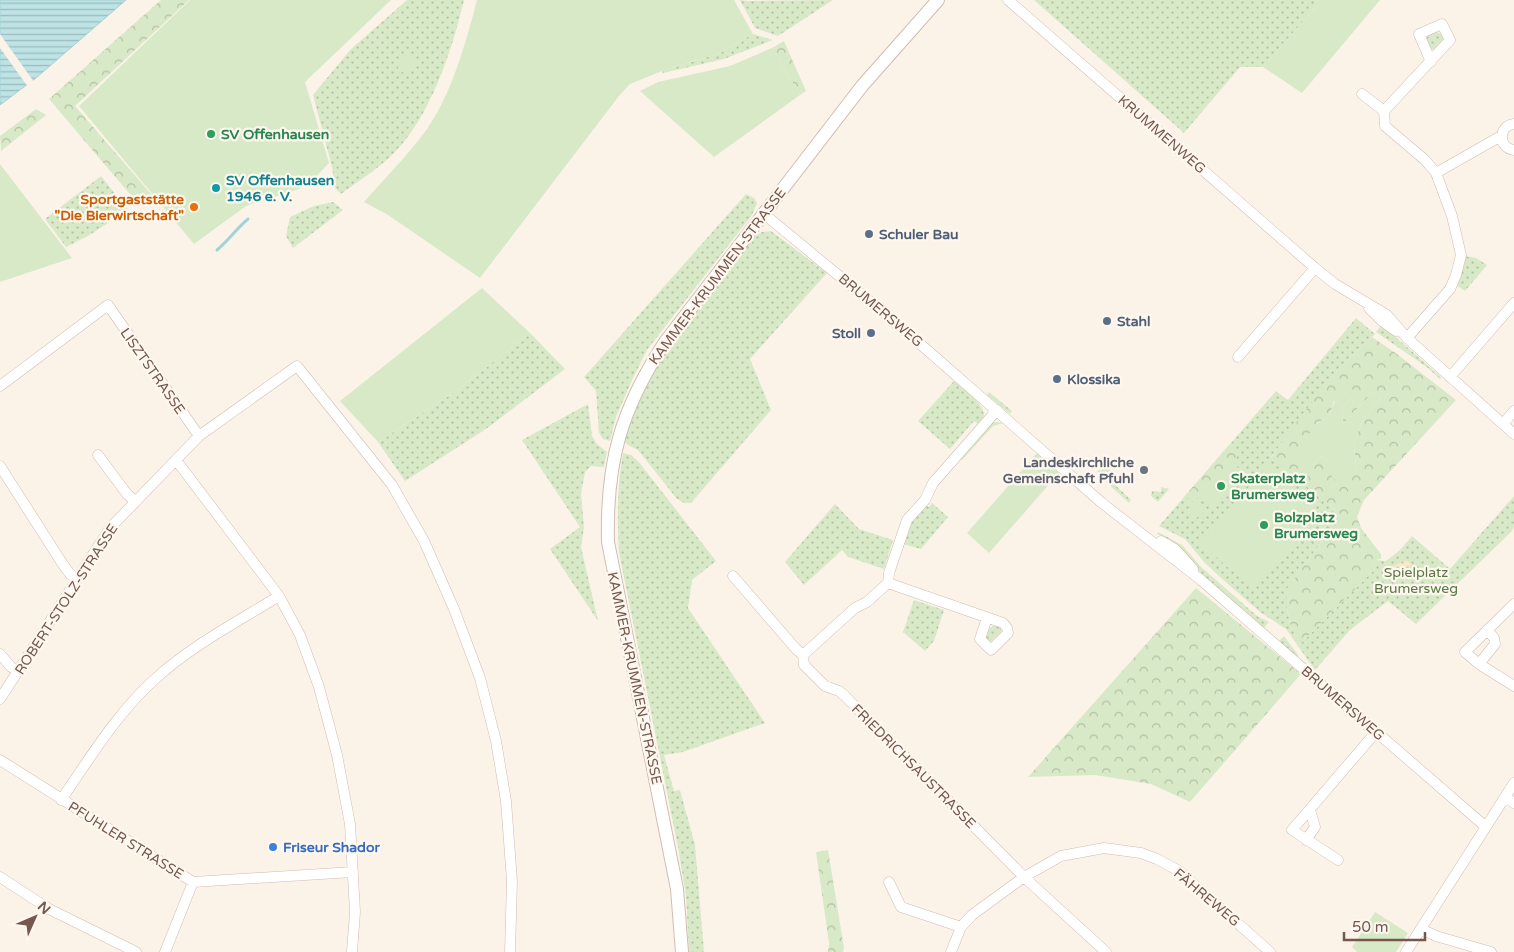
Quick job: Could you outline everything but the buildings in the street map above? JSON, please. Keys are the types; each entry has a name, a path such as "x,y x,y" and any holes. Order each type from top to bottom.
{"street":[{"name":"KAMMER-KRUMMEN-STRASSE","path":"682,952 679,906 672,862 608,542 607,509 611,469 627,412 647,370 683,316 862,86 938,0"},
{"name":"KRUMMENWEG","path":"1008,0 1315,268 1335,284 1356,295 1382,321 1408,338 1514,434"},
{"path":"1384,112 1431,62"},
{"path":"1362,94 1384,112 1385,126 1425,160 1436,173 1457,231 1461,255 1450,289 1408,338"},
{"path":"1514,124 1504,128 1501,136 1503,144 1509,149 1514,150"},
{"path":"1436,173 1501,136"},
{"name":"BRUMERSWEG","path":"763,213 851,284 1102,503 1132,527 1146,536 1162,542 1183,556 1201,580 1486,827"},
{"path":"1238,357 1315,268"},
{"path":"1450,378 1514,303"},
{"name":"LISZTSTRASSE","path":"0,386 108,305 200,436"},
{"name":"ROBERT-STOLZ-STRASSE","path":"0,699 76,578 110,528 200,436 297,366 392,485 424,541 454,609 480,678 496,741 506,800 512,881 510,952"},
{"path":"802,655 855,608 867,602 888,583 889,573 907,520 925,500 933,483 997,410"},
{"path":"1503,424 1514,411"},
{"path":"98,455 127,494 135,501"},
{"path":"176,460 279,596 300,635 319,687 340,771 350,824 355,912 352,952"},
{"path":"0,466 62,564 76,578"},
{"name":"FRIEDRICHSAUSTRASSE","path":"733,576 802,655 804,665 825,686 839,691 1024,877 1106,952"},
{"path":"888,583 987,618"},
{"path":"61,800 107,732 154,679 207,641 279,596"},
{"path":"1514,604 1465,652 1479,664 1514,686"},
{"path":"1479,664 1495,644 1494,638 1487,630"},
{"path":"0,654 8,664 18,671"},
{"path":"1338,860 1292,830 1376,732"},
{"name":"PFUHLER STRASSE","path":"0,760 192,882 353,872"},
{"path":"1406,952 1486,827 1509,800 1514,783"},
{"path":"1306,840 1315,827 1310,810"},
{"name":"FÄHREWEG","path":"962,927 972,915 1024,877 1061,856 1104,848 1142,854 1157,859 1179,871 1270,952"},
{"path":"0,877 52,910 136,952"},
{"path":"166,952 192,882"},
{"path":"890,882 901,907 962,927 951,952"},
{"path":"1421,929 1436,936 1491,952"}],"green space":[{"path":"161,0 189,0 75,106 152,195 140,206 49,99"},
{"name":"SV Offenhausen","path":"190,0 391,0 305,82 329,163 312,181 299,189 246,206 194,244 79,106"},
{"path":"407,0 464,0 446,63 427,105 404,142 372,172 341,194 335,188 332,167 313,95 351,49"},
{"path":"477,0 734,0 753,34 720,53 662,71 630,84 480,278 388,215 364,202 412,148 436,115 457,67"},
{"path":"740,0 833,0 778,36 755,28"},
{"path":"1034,0 1322,0 1263,67 1240,67 1184,133"},
{"path":"1322,0 1380,0 1302,93 1263,67"},
{"path":"1435,31 1443,35 1444,39 1435,51 1429,45 1427,37"},
{"path":"753,34 773,40 724,59 663,73 662,71 720,53"},
{"path":"784,41 806,91 800,95 772,48"},
{"path":"772,48 800,95 714,157 640,91 658,82 730,66"},
{"path":"406,52 414,59 416,69 404,73 397,66 397,62"},
{"path":"36,109 46,115 1,151 0,136"},
{"path":"0,164 72,258 0,282"},
{"path":"101,176 128,210 88,236 66,247 45,219"},
{"path":"746,194 754,198 757,203 752,215 647,350 616,417 610,441 603,439 599,433 596,391 584,377"},
{"path":"333,202 343,210 293,248 286,236 290,217 314,206"},
{"path":"771,231 827,273 750,359 771,410 691,503 684,503 677,499 638,450 623,441 648,379 664,353 754,236 762,232"},
{"path":"1465,256 1476,258 1487,265 1465,291 1456,285 1460,278"},
{"path":"482,288 530,333 456,391 378,442 340,401"},
{"name":"Spielplatz Brumersweg","path":"1356,318 1375,334 1338,369 1271,457 1336,510 1336,522 1287,589 1287,608 1291,627 1300,644 1375,569 1373,564 1376,560 1386,561 1400,550 1412,536 1450,569 1514,496 1514,527 1416,624 1388,601 1350,630 1315,670 1286,629 1260,612 1220,577 1205,563 1185,539 1159,526 1276,391 1288,400"},
{"path":"1382,325 1441,377 1440,379 1428,368 1376,332"},
{"path":"530,333 565,369 486,429 405,481 378,442 456,391"},
{"path":"1372,337 1456,400 1364,500 1357,517 1361,528 1381,554 1381,559 1376,560 1373,564 1375,569 1300,644 1291,627 1287,608 1287,589 1336,522 1336,510 1271,458 1338,369","holes":["1374,391 1381,397 1358,430 1355,447 1357,470 1331,463 1322,456 1313,465 1317,423 1329,417 1334,401 1352,398 1342,408 1343,424"]},
{"path":"954,381 979,403 984,413 983,418 978,424 974,421 950,449 918,421"},
{"path":"1349,386 1354,391 1352,398 1342,408 1343,424 1374,391 1381,397 1358,430 1355,447 1357,470 1346,479 1337,481 1330,474 1331,463 1322,456 1313,465 1304,469 1293,460 1296,451 1318,423 1329,417 1338,395"},
{"path":"989,392 1012,411 1010,414 987,395"},
{"path":"588,404 592,436 597,444 607,452 604,467 591,466 585,472 581,494 584,527 581,547 598,621 550,549 580,527 522,440"},
{"path":"991,423 1003,423 993,426 962,460 960,458"},
{"path":"1232,442 1237,458 1234,465 1220,481 1212,484 1203,499 1183,498"},
{"path":"623,453 631,455 638,461 716,561 692,580 688,608 765,723 683,752 664,755 674,791 680,790 695,845 704,952 689,952 686,896 678,847 619,552 618,502"},
{"path":"1037,453 1059,473 989,553 967,533"},
{"name":"Skaterplatz Brumersweg","path":"1234,465 1243,471 1230,489 1211,507 1203,499 1212,484 1220,480"},
{"name":"Bolzplatz Brumersweg","path":"1268,465 1322,513 1254,590 1200,543"},
{"path":"1107,468 1114,473 1109,479 1131,500 1129,503 1097,471"},
{"path":"1161,487 1169,489 1158,502 1151,496 1152,491 1161,492"},
{"path":"1191,501 1200,504 1206,511 1195,519 1188,513"},
{"path":"932,503 948,517 921,549 903,544 909,524 925,505 929,507"},
{"path":"835,504 859,529 893,540 884,569 848,557 842,550 804,585 785,562"},
{"path":"1158,532 1182,545 1201,567 1257,616 1269,622 1263,629 1203,576 1179,547 1157,534"},
{"path":"1196,588 1301,674 1190,802 1151,784 1095,775 1028,777"},
{"path":"914,600 944,610 934,641 925,651 903,632"},
{"path":"995,625 1001,628 1001,632 990,642 986,639 988,629"},
{"path":"1284,636 1298,655 1298,658 1278,642"},
{"path":"828,850 844,948 843,952 828,952 829,943 816,852"},
{"path":"1375,912 1408,933 1396,952 1357,952 1352,947"}],"sand":[{"path":"1404,561 1411,564 1409,567 1399,575 1394,573 1393,566"}],"water":[{"path":"0,0 126,0 36,78 0,105"}],"pier":[{"path":"0,34 34,82 28,87 0,48"}],"waterway":[{"path":"217,250 248,219"}],"place":[{"name":"SV Offenhausen","path":"211,134"},
{"name":"SV Offenhausen 1946 e. V.","path":"216,188"},
{"name":"Sportgaststätte \"Die Bierwirtschaft\"","path":"194,207"},
{"name":"Schuler Bau","path":"869,234"},
{"name":"Stahl","path":"1107,321"},
{"name":"Stoll","path":"871,333"},
{"name":"Klossika","path":"1057,379"},
{"name":"Landeskirchliche Gemeinschaft Pfuhl","path":"1144,470"},
{"name":"Skaterplatz Brumersweg","path":"1221,486"},
{"name":"Bolzplatz Brumersweg","path":"1264,525"},
{"name":"Friseur Shador","path":"273,847"}]}
